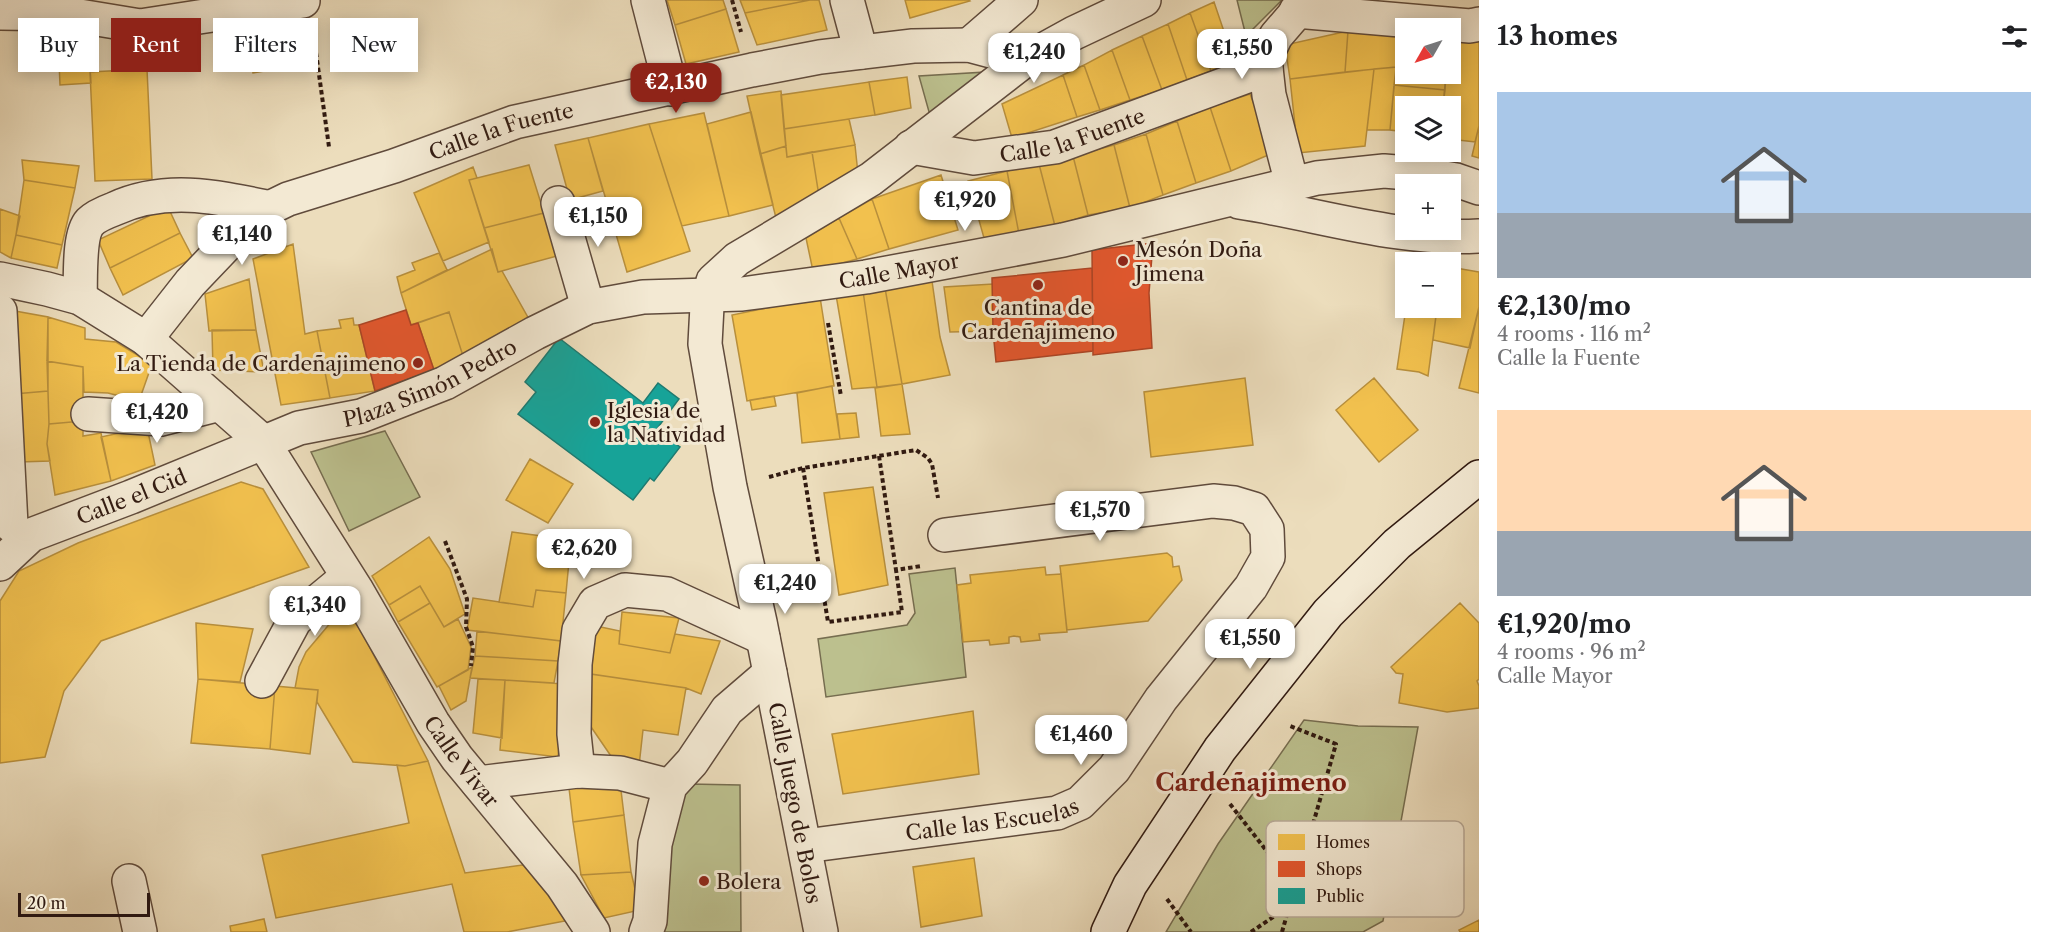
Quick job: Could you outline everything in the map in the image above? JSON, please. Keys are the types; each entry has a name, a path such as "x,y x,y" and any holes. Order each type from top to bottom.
{"street":[{"path":"648,0 671,89"},
{"path":"847,0 861,52"},
{"path":"969,45 1021,0"},
{"path":"710,296 713,281 737,259 871,179 1025,60 1074,33 1144,0"},
{"path":"0,13 67,14 140,26 303,1"},
{"path":"1292,184 1269,95 1265,60 1276,36 1301,5 1470,26 1479,24"},
{"name":"Calle la Fuente","path":"146,339 190,283 255,215 288,200 394,166 515,122 752,70 861,52 914,46 969,45 1025,60"},
{"name":"Calle la Fuente","path":"911,147 974,158 1054,147 1266,69"},
{"name":"Calle Mayor","path":"710,296 742,294 866,277 1063,240 1317,178 1384,171 1456,180 1479,188"},
{"path":"80,298 83,235 90,222 101,214 138,200 177,195 212,196 271,208"},
{"name":"Calle Mayor","path":"1225,200 1408,233 1449,238 1479,236"},
{"path":"558,203 588,307"},
{"name":"Calle Vivar","path":"0,279 80,298 146,339 263,442 356,589 433,723 457,758 562,885 593,932"},
{"name":"Plaza Simón Pedro","path":"263,442 299,428 361,416 445,383 535,333 588,307 643,297 710,296"},
{"name":"Calle Juego de Bolos","path":"710,296 707,306 705,344 730,487 763,638 821,932"},
{"path":"0,311 14,528"},
{"path":"88,414 161,419 220,404"},
{"name":"Calle el Cid","path":"0,564 14,528 131,497 263,442"},
{"path":"1108,932 1130,885 1220,749 1328,613 1397,544 1479,477"},
{"name":"Calle las Escuelas","path":"805,846 1057,813 1080,803 1114,769 1161,699 1251,587 1268,557 1267,529 1254,509 1234,503 1213,501 945,535"},
{"path":"262,681 296,620 347,577"},
{"path":"578,771 574,734 575,664 579,630 595,603 625,590 667,594 763,638"},
{"name":"Calle Juego de Bolos","path":"646,932 650,921 655,844 670,786 692,762 727,710 770,673"},
{"path":"478,783 578,771 620,773 670,786"},
{"path":"129,881 140,932"}],"path":[{"path":"303,1 311,14 334,185"},
{"path":"943,153 972,256"},
{"path":"822,283 841,396"},
{"path":"730,487 803,468 916,450 928,458 932,464 945,535 943,563 896,570"},
{"path":"803,468 828,622 902,612 879,456"},
{"path":"445,541 467,599 466,627 473,641 471,666"},
{"path":"1283,723 1336,744 1314,821"},
{"path":"1224,797 1266,850"},
{"path":"1163,894 1191,932"},
{"path":"1251,932 1274,917"},
{"path":"1281,932 1286,917"}],"green space":[{"path":"1237,0 1282,0 1246,36"},
{"path":"987,72 931,119 919,76"},
{"path":"385,431 420,497 349,531 311,452"},
{"path":"955,568 966,677 826,697 818,639 907,625 915,613 909,574"},
{"path":"1304,720 1358,726 1418,727 1401,821 1266,821 1266,917 1384,917 1383,921 1363,932 1166,932 1218,844"},
{"name":"Bolera","path":"689,784 740,785 741,932 662,932 671,830"}],"building: Homes":[{"path":"667,0 723,0 726,9 675,25"},
{"path":"740,0 810,0 745,13"},
{"path":"819,0 827,30 757,45 745,13"},
{"path":"905,0 969,0 970,1 910,18"},
{"path":"1214,2 1235,64 1211,71 1190,13"},
{"path":"726,9 739,52 686,64 675,25"},
{"path":"1190,13 1211,71 1187,80 1168,24"},
{"path":"1168,24 1187,80 1162,90 1142,36"},
{"path":"1348,31 1345,72 1290,79 1285,45"},
{"path":"1348,31 1395,34 1395,67 1345,72"},
{"path":"1142,36 1162,90 1130,100 1112,50"},
{"path":"1461,41 1479,42 1479,126 1475,142 1461,140 1461,96 1444,96 1445,84 1461,84"},
{"path":"1112,50 1130,100 1100,110 1084,65"},
{"path":"1084,65 1100,110 1077,117 1063,75"},
{"path":"1395,67 1390,130 1367,130 1374,69"},
{"path":"1374,69 1365,146 1298,153 1290,79"},
{"path":"59,72 90,72 91,83 60,85"},
{"path":"90,72 147,72 152,179 95,181"},
{"path":"1063,75 1077,117 1012,138 1002,104"},
{"path":"1395,76 1395,84 1445,84 1445,90 1394,85"},
{"path":"907,77 911,108 875,115 869,82"},
{"path":"869,82 875,115 784,129 781,95"},
{"path":"1394,85 1445,90 1444,96 1395,96 1395,131 1390,130"},
{"path":"781,91 786,146 760,154 747,96"},
{"path":"1250,94 1273,153 1231,171 1210,107"},
{"path":"1210,107 1231,171 1196,183 1177,121"},
{"path":"751,112 773,205 729,216 707,124"},
{"path":"704,113 729,216 682,226 649,124"},
{"path":"849,119 855,145 787,157 784,129"},
{"path":"1177,121 1196,183 1163,195 1146,134"},
{"path":"649,124 690,251 627,272 588,138"},
{"path":"1479,126 1479,158 1472,156"},
{"path":"1146,134 1163,195 1130,208 1114,145"},
{"path":"588,138 603,191 570,200 555,145"},
{"path":"855,145 858,174 819,196 812,152"},
{"path":"1114,145 1130,208 1088,215 1073,156"},
{"path":"786,146 787,157 812,152 819,196 776,218 760,154"},
{"path":"1073,156 1088,215 1055,226 1039,164"},
{"path":"22,160 79,166 75,188 24,180"},
{"path":"1039,164 1055,226 1019,234 1007,171"},
{"path":"529,165 544,213 484,228 469,180"},
{"path":"473,167 477,178 469,180 489,242 443,261 414,193"},
{"path":"1007,171 1019,234 984,238 968,181"},
{"path":"941,175 958,230 889,249 872,199"},
{"path":"24,180 75,188 62,245 16,235"},
{"path":"872,199 889,249 857,259 839,218"},
{"path":"168,207 180,233 110,268 98,240"},
{"path":"0,209 20,216 11,258 0,252"},
{"path":"544,213 557,256 498,272 484,228"},
{"path":"839,218 857,259 813,271 806,238"},
{"path":"180,233 193,258 123,295 110,268"},
{"path":"16,235 62,245 57,268 11,258"},
{"path":"293,244 305,334 317,331 330,398 281,405 253,259"},
{"path":"492,249 498,272 502,271 530,321 463,356 449,312 411,325 401,293"},
{"path":"439,253 447,270 401,293 397,277 415,270 412,263"},
{"path":"1461,269 1479,272 1479,307 1470,348 1433,340 1436,318 1461,318"},
{"path":"249,279 256,330 209,331 205,294"},
{"path":"932,281 940,337 950,375 902,384 885,288"},
{"path":"993,284 993,331 950,332 944,287"},
{"path":"885,288 902,384 877,387 863,291"},
{"path":"863,291 877,387 852,389 836,295"},
{"path":"820,297 834,386 747,401 732,315"},
{"path":"1479,307 1479,393 1459,388"},
{"path":"15,311 48,317 48,391 14,394"},
{"path":"449,312 463,356 434,370 418,323"},
{"path":"48,317 85,328 85,339 116,342 152,364 139,401 108,393 84,392 83,367 47,361"},
{"path":"353,318 354,325 359,325 375,391 330,398 317,331 341,328 339,320"},
{"path":"1405,318 1436,318 1428,376 1419,372 1397,369"},
{"path":"212,330 256,330 264,372 213,370"},
{"path":"47,361 83,367 83,421 49,424"},
{"path":"1245,378 1253,445 1151,457 1144,392"},
{"path":"1374,378 1418,430 1379,462 1336,410"},
{"path":"902,384 910,434 881,436 875,388"},
{"path":"832,386 840,439 802,443 797,393"},
{"path":"48,391 47,444 50,461 19,462 14,394"},
{"path":"774,396 776,406 752,410 750,400"},
{"path":"856,413 859,437 840,439 837,414"},
{"path":"83,421 83,436 101,433 111,481 55,495 47,444 49,424"},
{"path":"147,427 155,465 111,481 101,437"},
{"path":"530,459 573,484 548,523 506,500"},
{"path":"241,482 263,489 309,567 101,641 64,691 45,757 0,763 0,601 19,571 78,543"},
{"path":"873,487 888,585 839,595 824,493"},
{"path":"512,532 571,540 566,593 536,590 533,607 499,602"},
{"path":"429,537 450,569 465,614 444,627 420,586 389,605 372,576"},
{"path":"1167,553 1172,557 1173,567 1179,566 1182,580 1148,621 1067,630 1060,566"},
{"path":"1045,567 1046,575 1061,574 1067,632 1039,634 1040,640 1021,642 1020,637 1014,636 1009,637 1009,643 990,645 989,640 963,642 957,585 971,583 970,575"},
{"path":"420,586 430,603 398,622 389,605"},
{"path":"536,590 566,593 561,641 467,630 473,598 533,607"},
{"path":"347,603 428,761 405,766 353,762 317,702 318,690 295,688 299,667 306,652"},
{"path":"430,603 444,627 458,619 471,647 468,670 437,687 398,622"},
{"path":"1460,603 1479,623 1479,679 1477,681 1479,708 1447,712 1399,703 1403,674 1396,673 1391,667"},
{"path":"622,612 679,618 670,653 619,644"},
{"path":"196,623 253,629 240,682 198,679"},
{"path":"596,626 620,631 619,644 670,653 675,634 720,641 701,694 686,688 591,674"},
{"path":"477,631 561,641 558,661 475,656"},
{"path":"475,656 558,661 554,683 470,678"},
{"path":"472,667 466,701 451,710 439,686"},
{"path":"591,674 686,688 678,735 643,730 639,766 613,759 587,721"},
{"path":"198,679 275,686 270,749 191,743"},
{"path":"478,679 505,680 502,738 473,733"},
{"path":"505,680 565,684 558,757 500,750"},
{"path":"275,686 318,690 310,754 270,749"},
{"path":"973,711 979,774 843,794 832,734"},
{"path":"428,761 465,873 537,863 570,920 507,932 464,932 452,884 276,918 262,855 409,823 397,765 405,766"},
{"path":"620,782 624,815 573,822 569,788"},
{"path":"624,815 631,872 581,875 573,822"},
{"path":"974,858 982,916 921,927 913,867"},
{"path":"631,872 640,910 604,918 581,875"},
{"path":"264,919 267,932 231,932 230,926"},
{"path":"1479,920 1479,932 1460,932 1459,930"}],"building: Shops":[{"path":"1153,243 1149,293 1152,348 1093,355 1092,250"},
{"path":"1092,268 1093,351 996,362 992,278"},
{"path":"406,310 411,325 418,323 434,370 375,391 359,325"}],"building: Public":[{"name":"Iglesia de la Natividad","path":"559,338 643,403 658,383 679,399 656,430 680,447 654,481 650,478 633,500 518,414 536,392 525,382"}],"place":[{"name":"Mesón Doña Jimena","path":"1123,261"},
{"name":"Cantina de Cardeñajimeno","path":"1038,285"},
{"name":"La Tienda de Cardeñajimeno","path":"418,363"},
{"name":"Iglesia de la Natividad","path":"595,422"},
{"name":"Bolera","path":"704,881"}],"district":[{"name":"Cardeñajimeno","path":"1251,782"}]}
